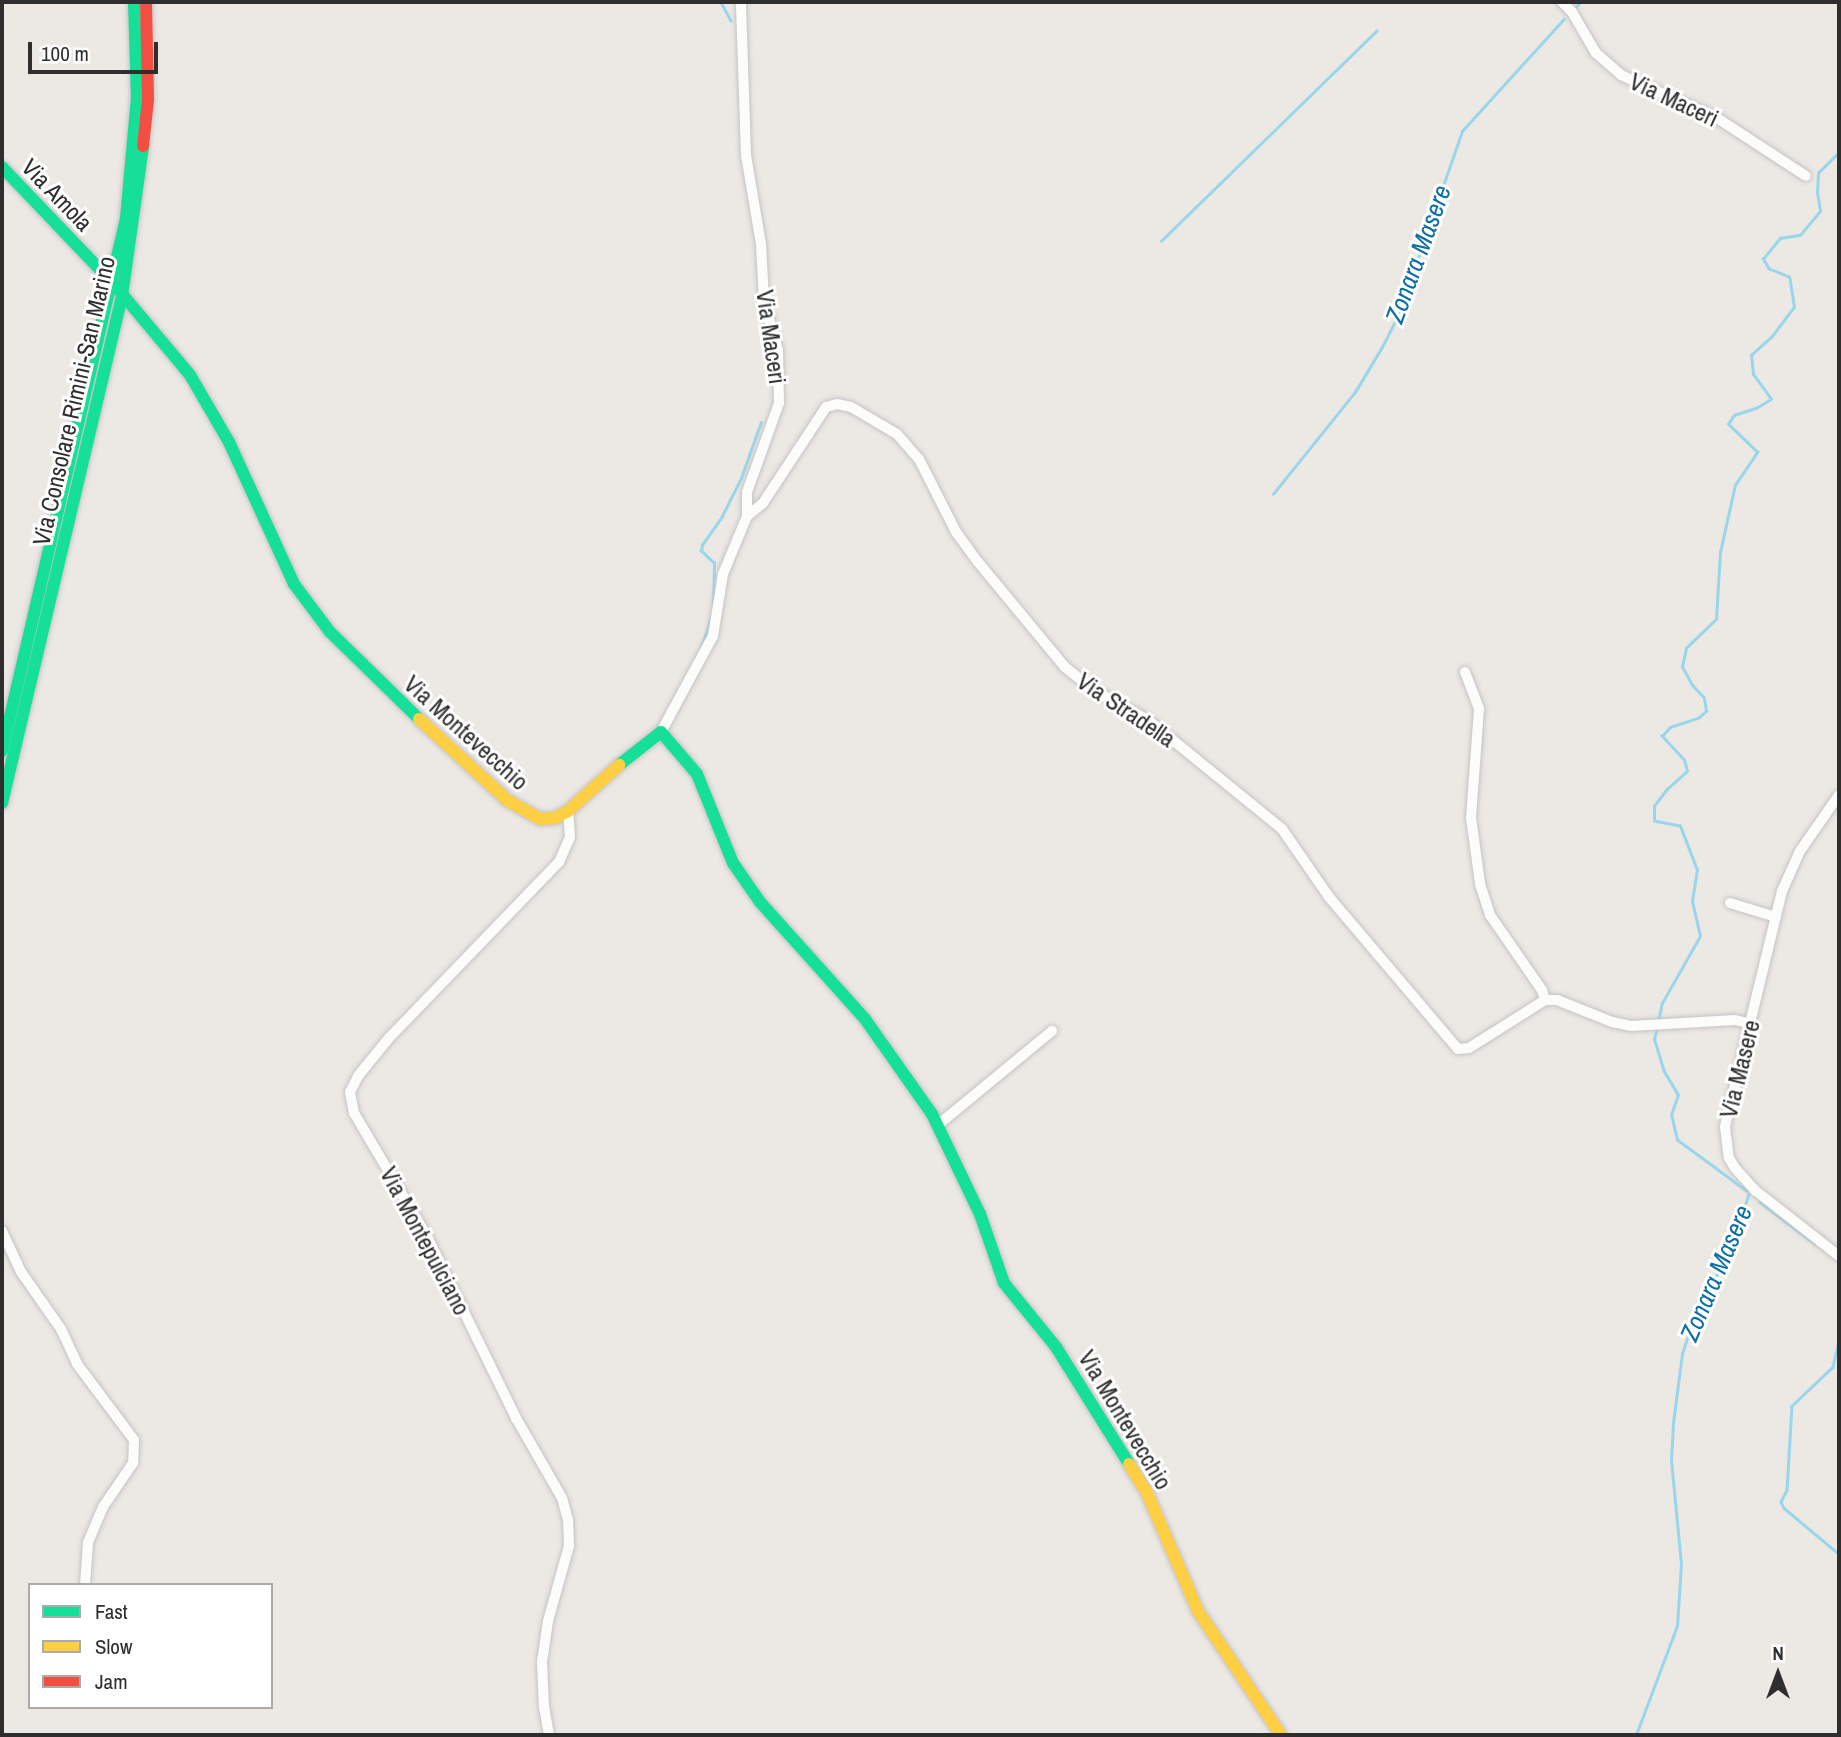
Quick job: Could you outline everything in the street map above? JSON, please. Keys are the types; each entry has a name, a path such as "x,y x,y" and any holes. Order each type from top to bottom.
{"street":[{"name":"Via Consolare Rimini-San Marino","path":"2,751 126,218 137,98 134,2"},
{"name":"Via Consolare Rimini-San Marino","path":"2,803 122,296 134,227 148,99 146,2"},
{"name":"Via Maceri","path":"661,732 713,636 723,574 747,516 747,492 779,402 781,375 778,350 764,301 761,244 746,155 741,2"},
{"name":"Via Maceri","path":"1562,2 1572,12 1597,53 1621,75 1717,118 1806,176"},
{"name":"Via Amola","path":"2,167 112,282"},
{"name":"Via Montevecchio","path":"112,282 190,375 229,442 294,584 330,632 388,691 515,806 540,819 555,818 568,811"},
{"name":"Via Stradella","path":"747,516 763,503 826,407 837,404 851,407 884,426 909,445 930,476 956,532 1065,667 1095,691 1148,720 1282,829 1329,897 1450,1042 1458,1048 1469,1048 1545,1000"},
{"path":"1465,672 1479,709 1471,817 1480,884 1490,915 1542,990 1545,1000 1558,1000 1612,1022 1646,1025 1735,1020 1752,1024"},
{"name":"Via Montevecchio","path":"661,732 697,774 733,863 760,902 865,1018 938,1125 980,1214 1004,1283 1056,1347 1147,1493 1198,1611 1281,1735"},
{"path":"568,811 634,751 661,732"},
{"name":"Via Masere","path":"1839,795 1800,852 1782,891 1725,1127 1729,1158 1756,1191 1839,1256"},
{"name":"Via Montepulciano","path":"549,1735 544,1708 542,1662 548,1621 569,1546 568,1520 562,1498 516,1418 428,1238 354,1113 350,1092 358,1076 389,1038 559,862 570,837 568,811"},
{"path":"1730,903 1776,918"},
{"path":"938,1125 1052,1031"},
{"path":"2,1231 21,1272 61,1329 77,1364 134,1440 133,1463 103,1507 88,1543 85,1583"}],"waterway":[{"path":"721,2 731,21"},
{"name":"Zonara Masere","path":"1576,7 1580,2"},
{"name":"Zonara Masere","path":"1273,494 1355,392 1382,347 1397,318 1462,131 1564,19"},
{"name":"Zonara Masere","path":"1161,241 1376,31"},
{"name":"Zonara Masere","path":"1636,1735 1677,1626 1681,1564 1671,1461 1682,1354 1696,1310 1728,1255 1749,1193 1677,1140 1671,1115 1678,1095 1664,1072 1654,1040 1662,1003 1700,936 1692,901 1697,870 1680,826 1654,821 1654,806 1667,789 1687,771 1684,760 1662,736 1670,727 1698,718 1706,711 1704,698 1692,685 1682,667 1686,648 1716,619 1720,552 1735,485 1757,452 1728,424 1734,415 1756,408 1771,399 1753,374 1751,355 1772,336 1794,307 1789,277 1769,269 1763,259 1780,238 1800,235 1820,211 1818,173 1839,152"},
{"path":"713,608 714,563 701,551 702,545 722,516 741,478 761,422"},
{"path":"701,648 712,614"},
{"path":"657,727 664,719"},
{"path":"1760,1202 1815,1244"},
{"path":"1839,1341 1833,1367 1792,1406 1787,1490 1781,1502 1784,1508 1839,1554"}],"traffic: fast":[{"path":"2,751 126,218 137,98 134,2"},
{"path":"2,803 122,296 143,146"},
{"path":"2,167 112,282 190,375 229,442 294,584 330,632 419,719"},
{"path":"619,765 661,732 697,774 733,863 760,902 865,1019 932,1114 980,1214 1004,1283 1056,1347 1129,1464"}],"traffic: slow":[{"path":"419,719 507,800 540,819 555,818 568,811 619,765"},
{"path":"1129,1464 1147,1493 1198,1611 1281,1735"}],"traffic: jam":[{"path":"143,146 148,99 146,2"}]}
